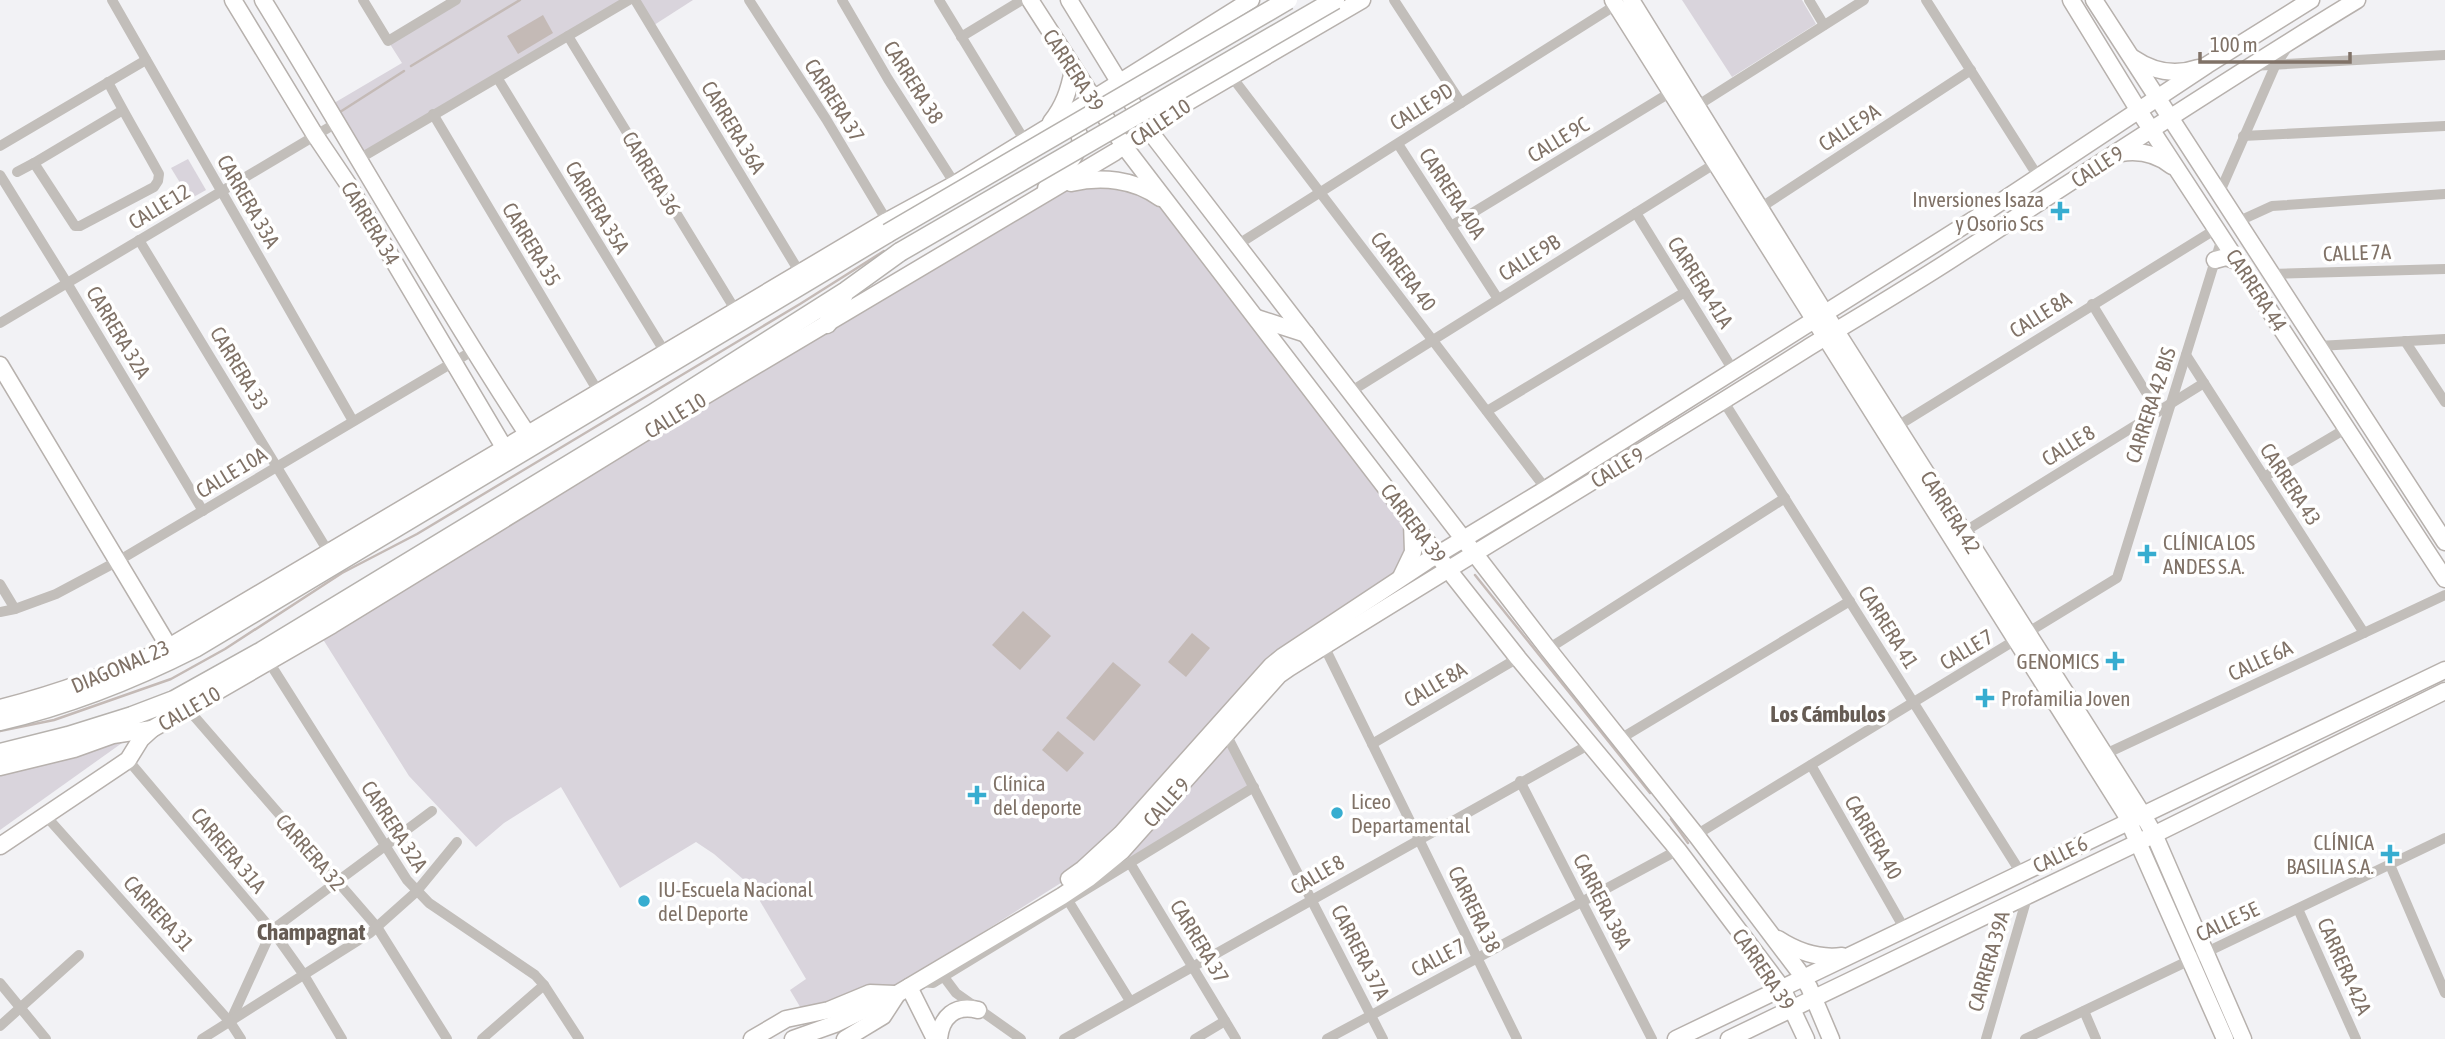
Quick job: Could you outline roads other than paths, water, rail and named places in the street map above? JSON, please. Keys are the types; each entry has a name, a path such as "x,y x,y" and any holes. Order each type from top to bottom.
{"main road":[{"name":"CARRERA 34","path":"233,0 348,184 505,449"},
{"name":"CARRERA 34","path":"263,0 527,435"},
{"name":"CARRERA 39","path":"1030,0 1124,146 1518,658 1678,850 1782,988 1806,1039"},
{"name":"CARRERA 39","path":"1069,0 1148,129 1548,649 1766,927 1803,978 1831,1039"},
{"name":"CALLE 10","path":"236,616 850,255 883,228 1251,0"},
{"name":"CALLE 10","path":"236,616 329,553 806,270 1288,0"},
{"name":"CALLE 10","path":"329,619 846,291 900,252 1335,0"},
{"name":"CALLE 10","path":"0,846 128,760 141,739 152,729 265,657 827,324 1124,146 1186,103 1362,0"},
{"name":"CARRERA 44","path":"2071,0 2139,111 2445,579"},
{"name":"CARRERA 44","path":"2094,0 2445,542"},
{"name":"CALLE 9","path":"793,1039 835,1024 908,988 1089,878 1122,851 1150,811 1271,666 1438,554 1984,213 2207,65 2311,0"},
{"name":"CALLE 9","path":"1150,811 1279,676 1448,568 1724,402 1952,260 2152,131 2247,66 2357,0"},
{"name":"CARRERA 42","path":"1621,1 2137,818 2206,953 2243,1039"},
{"path":"265,51 286,38"},
{"path":"1163,56 1150,76 1150,86 1154,94 1169,105 1186,103"},
{"path":"2130,56 2154,69 2165,71 2181,72 2207,65"},
{"path":"1047,128 1069,92 1073,70"},
{"path":"1112,128 1106,110 1108,100 1118,84"},
{"path":"1034,200 1073,157 1080,145 1080,137 1074,128 1047,128"},
{"path":"2115,154 2140,152 2153,155 2164,160 2183,177"},
{"path":"1049,191 1083,180 1117,181 1152,192 1170,205"},
{"path":"1968,248 1984,213"},
{"path":"806,270 850,255"},
{"path":"2215,260 2226,257 2237,261"},
{"path":"1911,259 1952,260"},
{"path":"827,324 846,291"},
{"path":"2284,332 2289,302"},
{"path":"1257,318 1306,334"},
{"path":"0,365 169,647"},
{"path":"654,412 688,406"},
{"path":"2347,428 2364,428 2381,453 2388,454"},
{"path":"1399,580 1408,567 1413,552 1411,519"},
{"path":"0,722 63,705 152,670 236,616"},
{"name":"DIAGONAL 23","path":"0,708 116,672 236,616"},
{"path":"0,753 68,736 164,704 265,657"},
{"name":"CALLE 6","path":"1676,1039 2445,670"},
{"name":"CALLE 6","path":"1729,1039 2445,691"},
{"path":"0,766 74,749 113,736 152,729"},
{"path":"1658,825 1665,795"},
{"name":"CARRERA 42","path":"2146,838 2190,960 2225,1039"},
{"path":"1982,917 2016,875 2062,879"},
{"path":"1766,927 1787,944 1811,955 1839,956 1853,953"},
{"path":"845,1039 883,1016 908,988 937,1039"},
{"name":"CALLE 9","path":"752,1039 786,1019 829,1010 870,993 908,988"},
{"path":"937,1039 949,1014 963,1008 978,1010"}],"street":[{"name":"CARRERA 33A","path":"112,0 353,421"},
{"path":"363,0 388,41 453,1"},
{"path":"359,159 629,0"},
{"name":"CARRERA 36A","path":"635,0 806,270"},
{"name":"CARRERA 37","path":"749,0 827,119 883,228"},
{"name":"CARRERA 38","path":"842,0 888,79 955,184"},
{"path":"939,0 1026,141"},
{"path":"961,37 1022,0"},
{"path":"1394,0 1461,103"},
{"path":"1809,0 1824,25"},
{"path":"1691,110 1864,0"},
{"path":"1926,0 2039,178"},
{"name":"CALLE 9D","path":"1237,245 1621,1"},
{"name":"CARRERA 36","path":"568,36 736,311"},
{"path":"2219,194 2275,66 2292,39"},
{"path":"2247,66 2445,55"},
{"path":"0,146 146,60"},
{"name":"CALLE 9A","path":"1755,212 1971,70"},
{"name":"CARRERA 40","path":"1232,77 1546,489"},
{"name":"CARRERA 35A","path":"498,79 666,354"},
{"path":"34,163 75,226 154,187 159,174 108,82"},
{"name":"CALLE 9C","path":"1451,226 1677,89"},
{"path":"17,173 123,110"},
{"name":"CARRERA 35","path":"433,114 599,393"},
{"name":"CALLE 12","path":"0,323 338,122"},
{"path":"2244,136 2445,126"},
{"name":"CARRERA 40A","path":"1398,144 1498,299"},
{"name":"CALLE 9B","path":"1350,392 1722,159"},
{"name":"CARRERA 32A","path":"0,175 203,511"},
{"path":"2237,222 2272,206 2445,194"},
{"name":"CARRERA 41A","path":"1636,213 1733,370"},
{"name":"CARRERA 42 BIS","path":"2113,582 2117,578 2215,260 2219,233"},
{"name":"CALLE 8A","path":"1891,430 2092,304 2219,233"},
{"name":"CARRERA 33","path":"139,240 329,553"},
{"name":"CALLE 7A","path":"2271,274 2445,269"},
{"path":"1487,411 1685,292"},
{"path":"2092,304 2158,412"},
{"path":"2318,346 2444,336"},
{"path":"2405,341 2445,402"},
{"name":"CALLE 10A","path":"0,612 56,594 118,561 474,350"},
{"name":"CARRERA 43","path":"2186,355 2364,633"},
{"name":"CALLE 8","path":"1958,536 2204,383"},
{"name":"CARRERA 41","path":"1724,402 1914,703 2016,875"},
{"path":"2264,477 2347,428"},
{"path":"1548,649 1785,498"},
{"name":"CALLE 7","path":"1696,835 2113,582"},
{"path":"0,584 15,609"},
{"name":"CALLE 6A","path":"2098,758 2445,595"},
{"path":"1620,739 1850,601"},
{"name":"CARRERA 38","path":"1324,646 1517,1039"},
{"name":"CARRERA 32A","path":"265,657 416,892 535,975 579,1039"},
{"name":"CALLE 8A","path":"1372,744 1518,658"},
{"name":"CARRERA 32","path":"187,708 377,928 447,1039"},
{"name":"CARRERA 37A","path":"1226,734 1383,1039"},
{"name":"CALLE 8","path":"1064,1039 1418,838 1590,744"},
{"name":"CARRERA 31A","path":"128,760 272,930 304,975 342,1039"},
{"name":"CARRERA 40","path":"1811,765 1903,928"},
{"name":"CARRERA 38A","path":"1520,781 1652,1039"},
{"name":"CALLE 9","path":"908,988 933,983 944,977 1254,788"},
{"path":"230,1022 272,930 432,811"},
{"name":"CARRERA 31","path":"45,815 230,1022 241,1039"},
{"name":"CALLE 5E","path":"2025,1039 2445,838"},
{"path":"202,1039 377,928 416,892 457,842"},
{"name":"CALLE 7","path":"1327,1039 1678,850"},
{"name":"CARRERA 37","path":"1130,863 1236,1039"},
{"path":"2390,865 2445,993"},
{"name":"CARRERA 39A","path":"1986,1039 2028,894"},
{"path":"1069,902 1130,1001"},
{"name":"CARRERA 42A","path":"2298,909 2356,1039"},
{"path":"0,1026 79,955"},
{"path":"944,977 956,993 1021,1039"},
{"path":"0,983 46,1039"},
{"path":"482,1039 544,985"},
{"path":"2084,1011 2096,1039"},
{"path":"1195,1039 1225,1021"}],"waterway":[{"path":"411,66 520,0"},
{"path":"340,112 404,71"},
{"path":"0,731 54,720 171,679 225,649 342,573 417,534 884,251"},
{"path":"1475,575 1650,793"},
{"path":"1671,819 1688,843"}],"place":[{"name":"Inversiones Isaza y Osorio Scs","path":"2060,211"},
{"name":"CLÍNICA LOS ANDES S.A.","path":"2147,554"},
{"name":"GENOMICS","path":"2115,661"},
{"name":"Profamilia Joven","path":"1985,698"},
{"name":"Clínica del deporte","path":"977,795"},
{"name":"Liceo Departamental","path":"1337,813"},
{"name":"CLÍNICA BASILIA S.A.","path":"2390,854"},
{"name":"IU-Escuela Nacional del Deporte","path":"644,901"}],"district":[{"name":"Los Cámbulos","path":"1828,714"},
{"name":"Champagnat","path":"311,932"}]}
